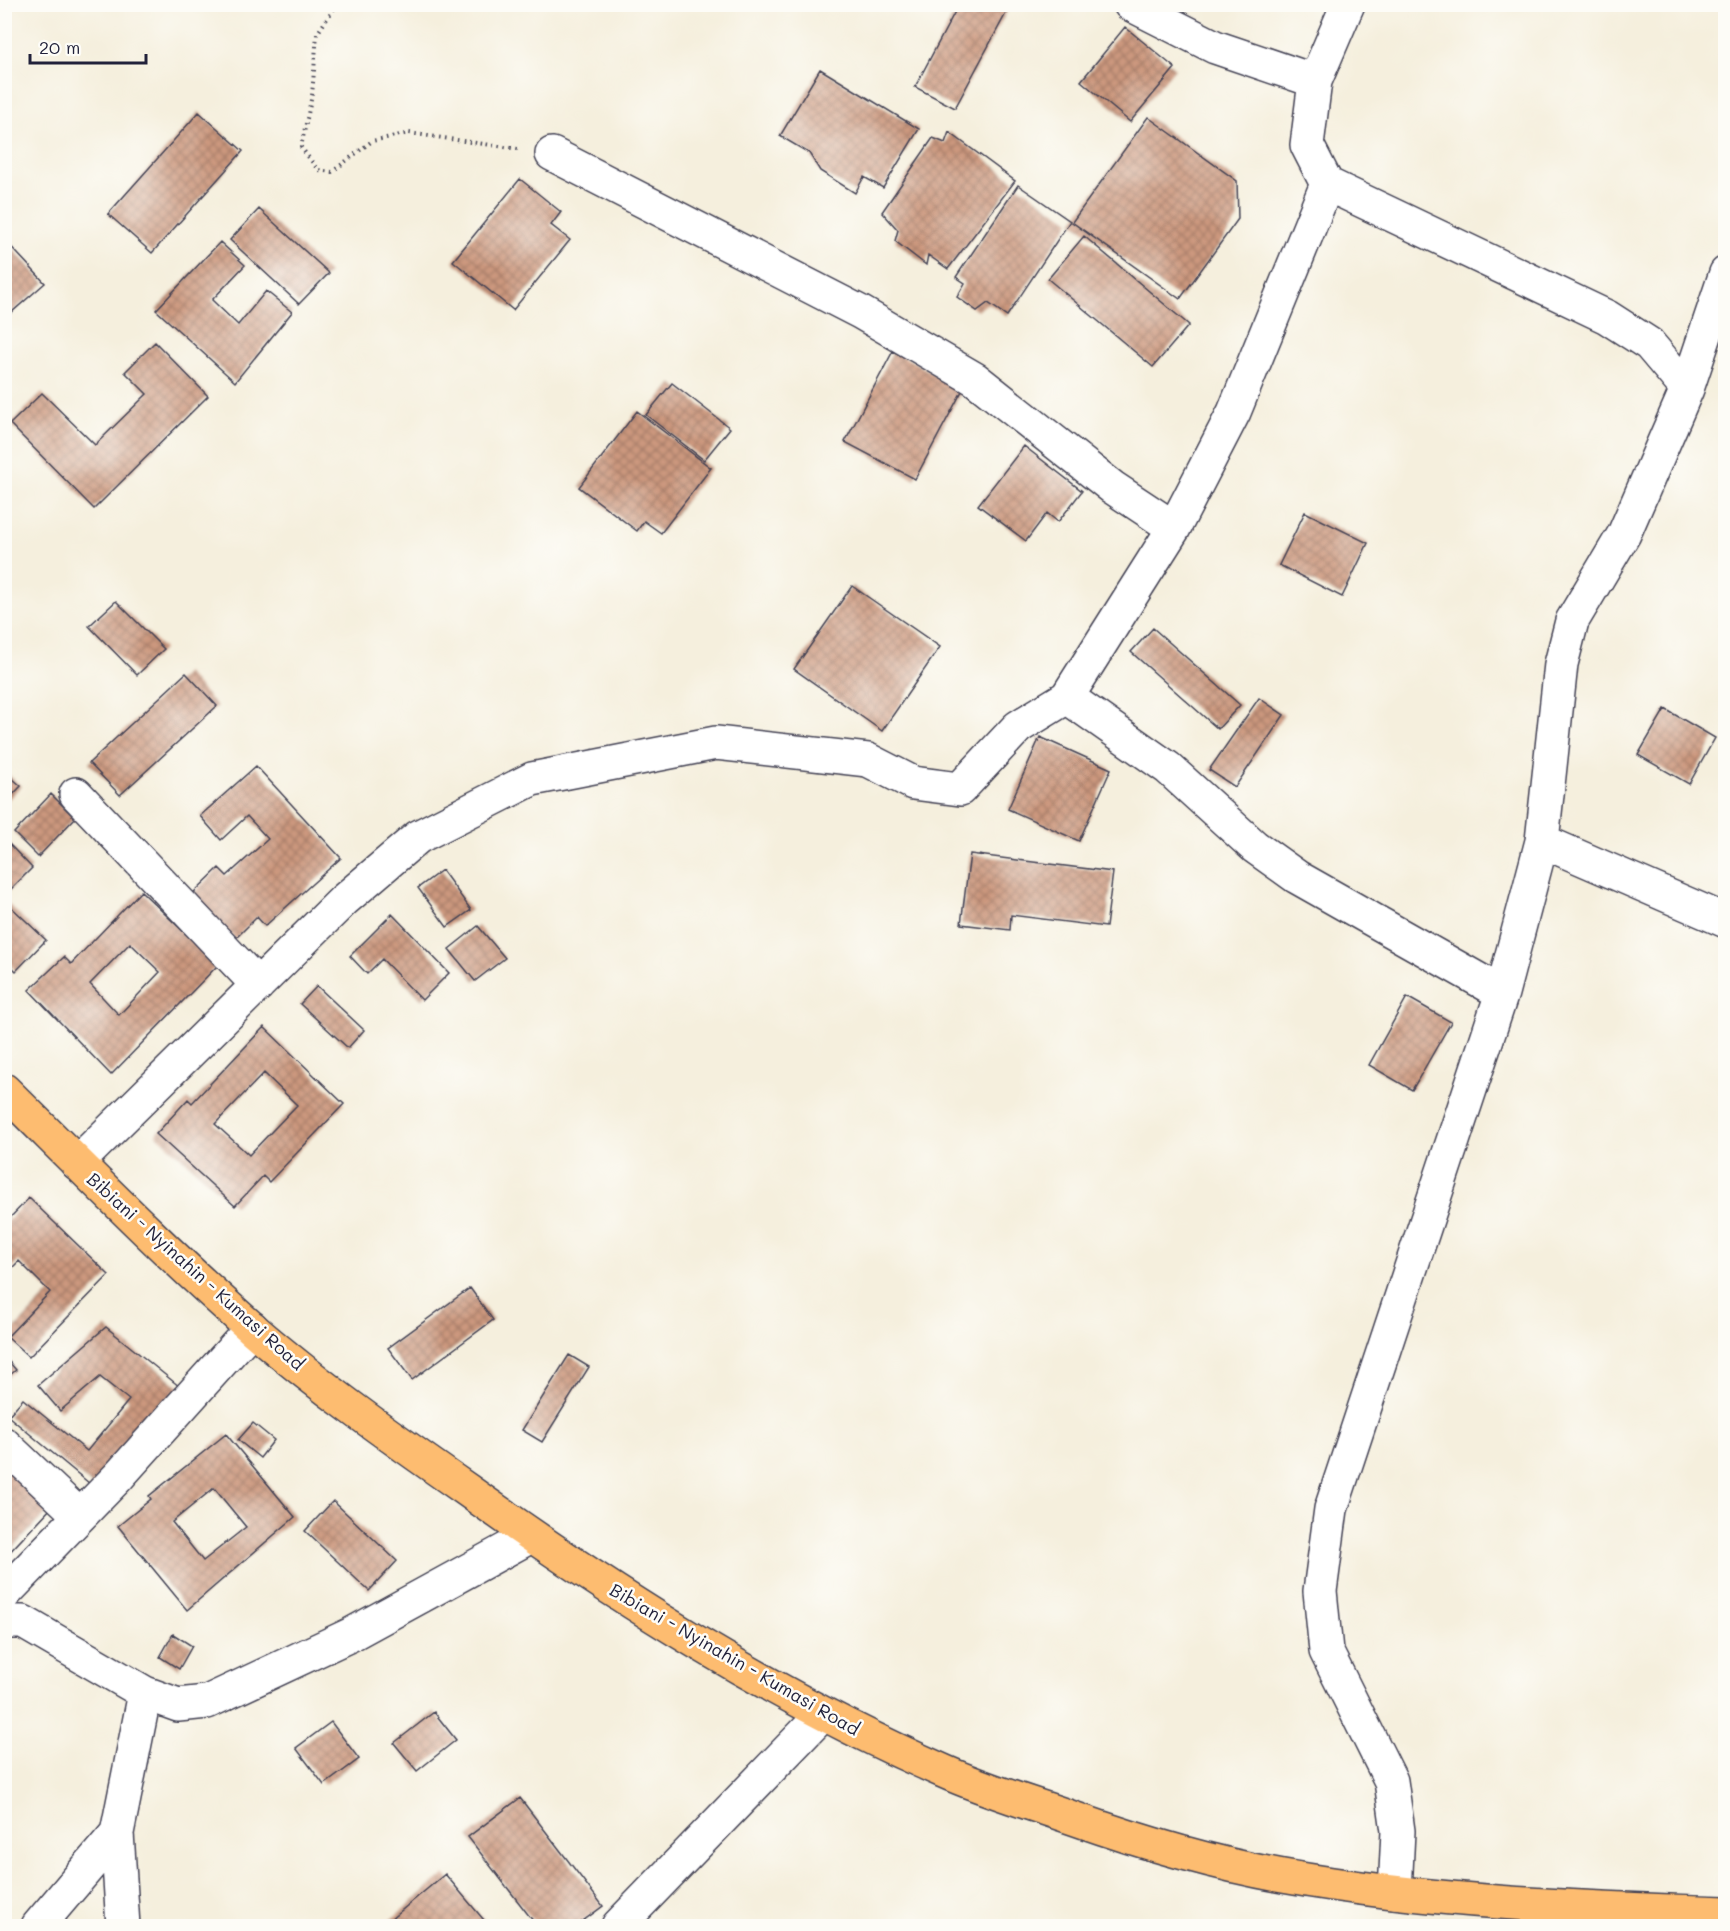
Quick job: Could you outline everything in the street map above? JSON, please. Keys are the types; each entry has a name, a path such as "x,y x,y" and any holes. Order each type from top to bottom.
{"main road":[{"name":"Bibiani - Nyinahin - Kumasi Road","path":"4,1090 77,1163 252,1329 365,1418 531,1536 650,1613 824,1714 946,1772 1146,1843 1280,1875 1395,1892 1570,1908 1725,1913"}],"street":[{"path":"1130,4 1215,47 1315,81"},
{"path":"1348,4 1315,81 1307,145 1326,184 1607,317 1649,344 1687,389"},
{"path":"552,154 860,312 975,379 1112,487 1174,528"},
{"path":"77,1163 344,900 418,837 532,779 716,743 868,760 913,783 960,789 1018,727 1067,698 1174,528 1234,412 1326,184"},
{"path":"1395,1892 1398,1831 1391,1781 1326,1651 1320,1591 1331,1509 1502,993 1542,841 1561,664 1572,621 1624,534 1687,389 1725,273"},
{"path":"1067,698 1168,768 1255,847 1297,877 1502,993"},
{"path":"76,794 258,985"},
{"path":"1542,841 1725,921"},
{"path":"4,1594 80,1516 252,1329"},
{"path":"4,1444 80,1516"},
{"path":"4,1622 23,1622 145,1693 178,1705 207,1702 350,1635 531,1536"},
{"path":"123,1926 117,1833 145,1693"},
{"path":"618,1926 824,1714"},
{"path":"38,1926 117,1833"}],"path":[{"path":"337,4 317,34 312,95 301,147 318,170 332,172 372,141 409,133 552,154"}],"building":[{"path":"959,4 1011,4 955,108 915,87"},
{"path":"1125,27 1175,68 1130,122 1081,81"},
{"path":"820,69 919,129 883,188 864,177 855,193 820,171 809,153 780,136"},
{"path":"199,112 243,151 152,253 108,214"},
{"path":"1148,117 1237,181 1238,219 1180,299 1072,222"},
{"path":"949,132 1015,181 948,269 928,255 926,265 895,241 898,230 882,212 933,138 945,143"},
{"path":"520,179 561,212 551,225 570,240 513,310 453,261"},
{"path":"1018,185 1070,221 1007,316 988,303 977,311 957,297 965,283 956,277"},
{"path":"259,209 329,273 299,304 230,240"},
{"path":"1084,236 1189,325 1153,367 1048,279"},
{"path":"4,239 45,283 4,319"},
{"path":"220,242 245,265 212,300 238,325 266,291 292,312 235,382 156,310"},
{"path":"155,342 208,396 94,509 10,424 42,393 95,445 147,394 125,372"},
{"path":"893,351 963,389 915,479 845,442"},
{"path":"672,383 730,428 704,460 646,415"},
{"path":"637,411 711,468 661,533 644,521 637,531 579,487"},
{"path":"1024,446 1082,491 1058,522 1047,513 1026,541 978,505"},
{"path":"1305,512 1368,543 1342,597 1279,565"},
{"path":"852,586 940,647 882,731 794,669"},
{"path":"116,601 164,649 137,675 89,626"},
{"path":"1153,628 1240,705 1218,729 1131,652"},
{"path":"186,673 217,706 120,795 89,763"},
{"path":"1259,698 1284,715 1235,787 1209,770"},
{"path":"1665,709 1715,738 1689,784 1638,755"},
{"path":"1040,737 1111,769 1079,841 1008,809"},
{"path":"256,766 341,858 265,926 257,917 235,939 191,895 219,868 227,876 268,839 247,816 221,840 200,816"},
{"path":"4,771 21,786 4,804"},
{"path":"51,794 75,818 38,857 14,833"},
{"path":"9,844 32,868 4,896 4,849"},
{"path":"970,854 1113,872 1106,927 1011,915 1010,930 961,924"},
{"path":"442,870 471,910 447,927 418,888"},
{"path":"141,891 218,965 111,1075 29,990 64,957 71,964","holes":["130,943 160,972 119,1015 90,984"]},
{"path":"4,900 46,940 16,971 4,959"},
{"path":"392,914 449,973 422,1000 382,959 367,974 350,956"},
{"path":"478,926 505,958 475,981 449,949"},
{"path":"317,986 364,1030 348,1048 300,1004"},
{"path":"1407,997 1451,1022 1412,1090 1369,1065"},
{"path":"264,1027 344,1104 269,1182 263,1176 235,1206 156,1134 188,1099 192,1103","holes":["264,1073 297,1105 249,1155 215,1124"]},
{"path":"29,1198 109,1275 29,1357 7,1337 50,1292 19,1261 4,1276 4,1224"},
{"path":"470,1288 493,1320 412,1380 388,1348"},
{"path":"106,1327 185,1391 101,1493 8,1416 23,1399 87,1451 129,1400 100,1377 60,1411 38,1385"},
{"path":"569,1355 589,1367 542,1442 522,1430"},
{"path":"4,1356 16,1370 4,1380"},
{"path":"253,1423 274,1440 260,1458 238,1440"},
{"path":"226,1434 295,1517 187,1610 118,1526 151,1499 149,1496","holes":["214,1488 246,1527 203,1561 172,1522"]},
{"path":"4,1462 52,1507 4,1558"},
{"path":"333,1501 397,1561 369,1591 305,1531"},
{"path":"173,1634 192,1646 179,1669 160,1657"},
{"path":"434,1712 456,1740 417,1771 394,1743"},
{"path":"331,1722 359,1759 324,1785 296,1748"},
{"path":"520,1798 603,1906 576,1926 537,1926 468,1837"},
{"path":"445,1874 489,1926 396,1926 390,1920"}]}
